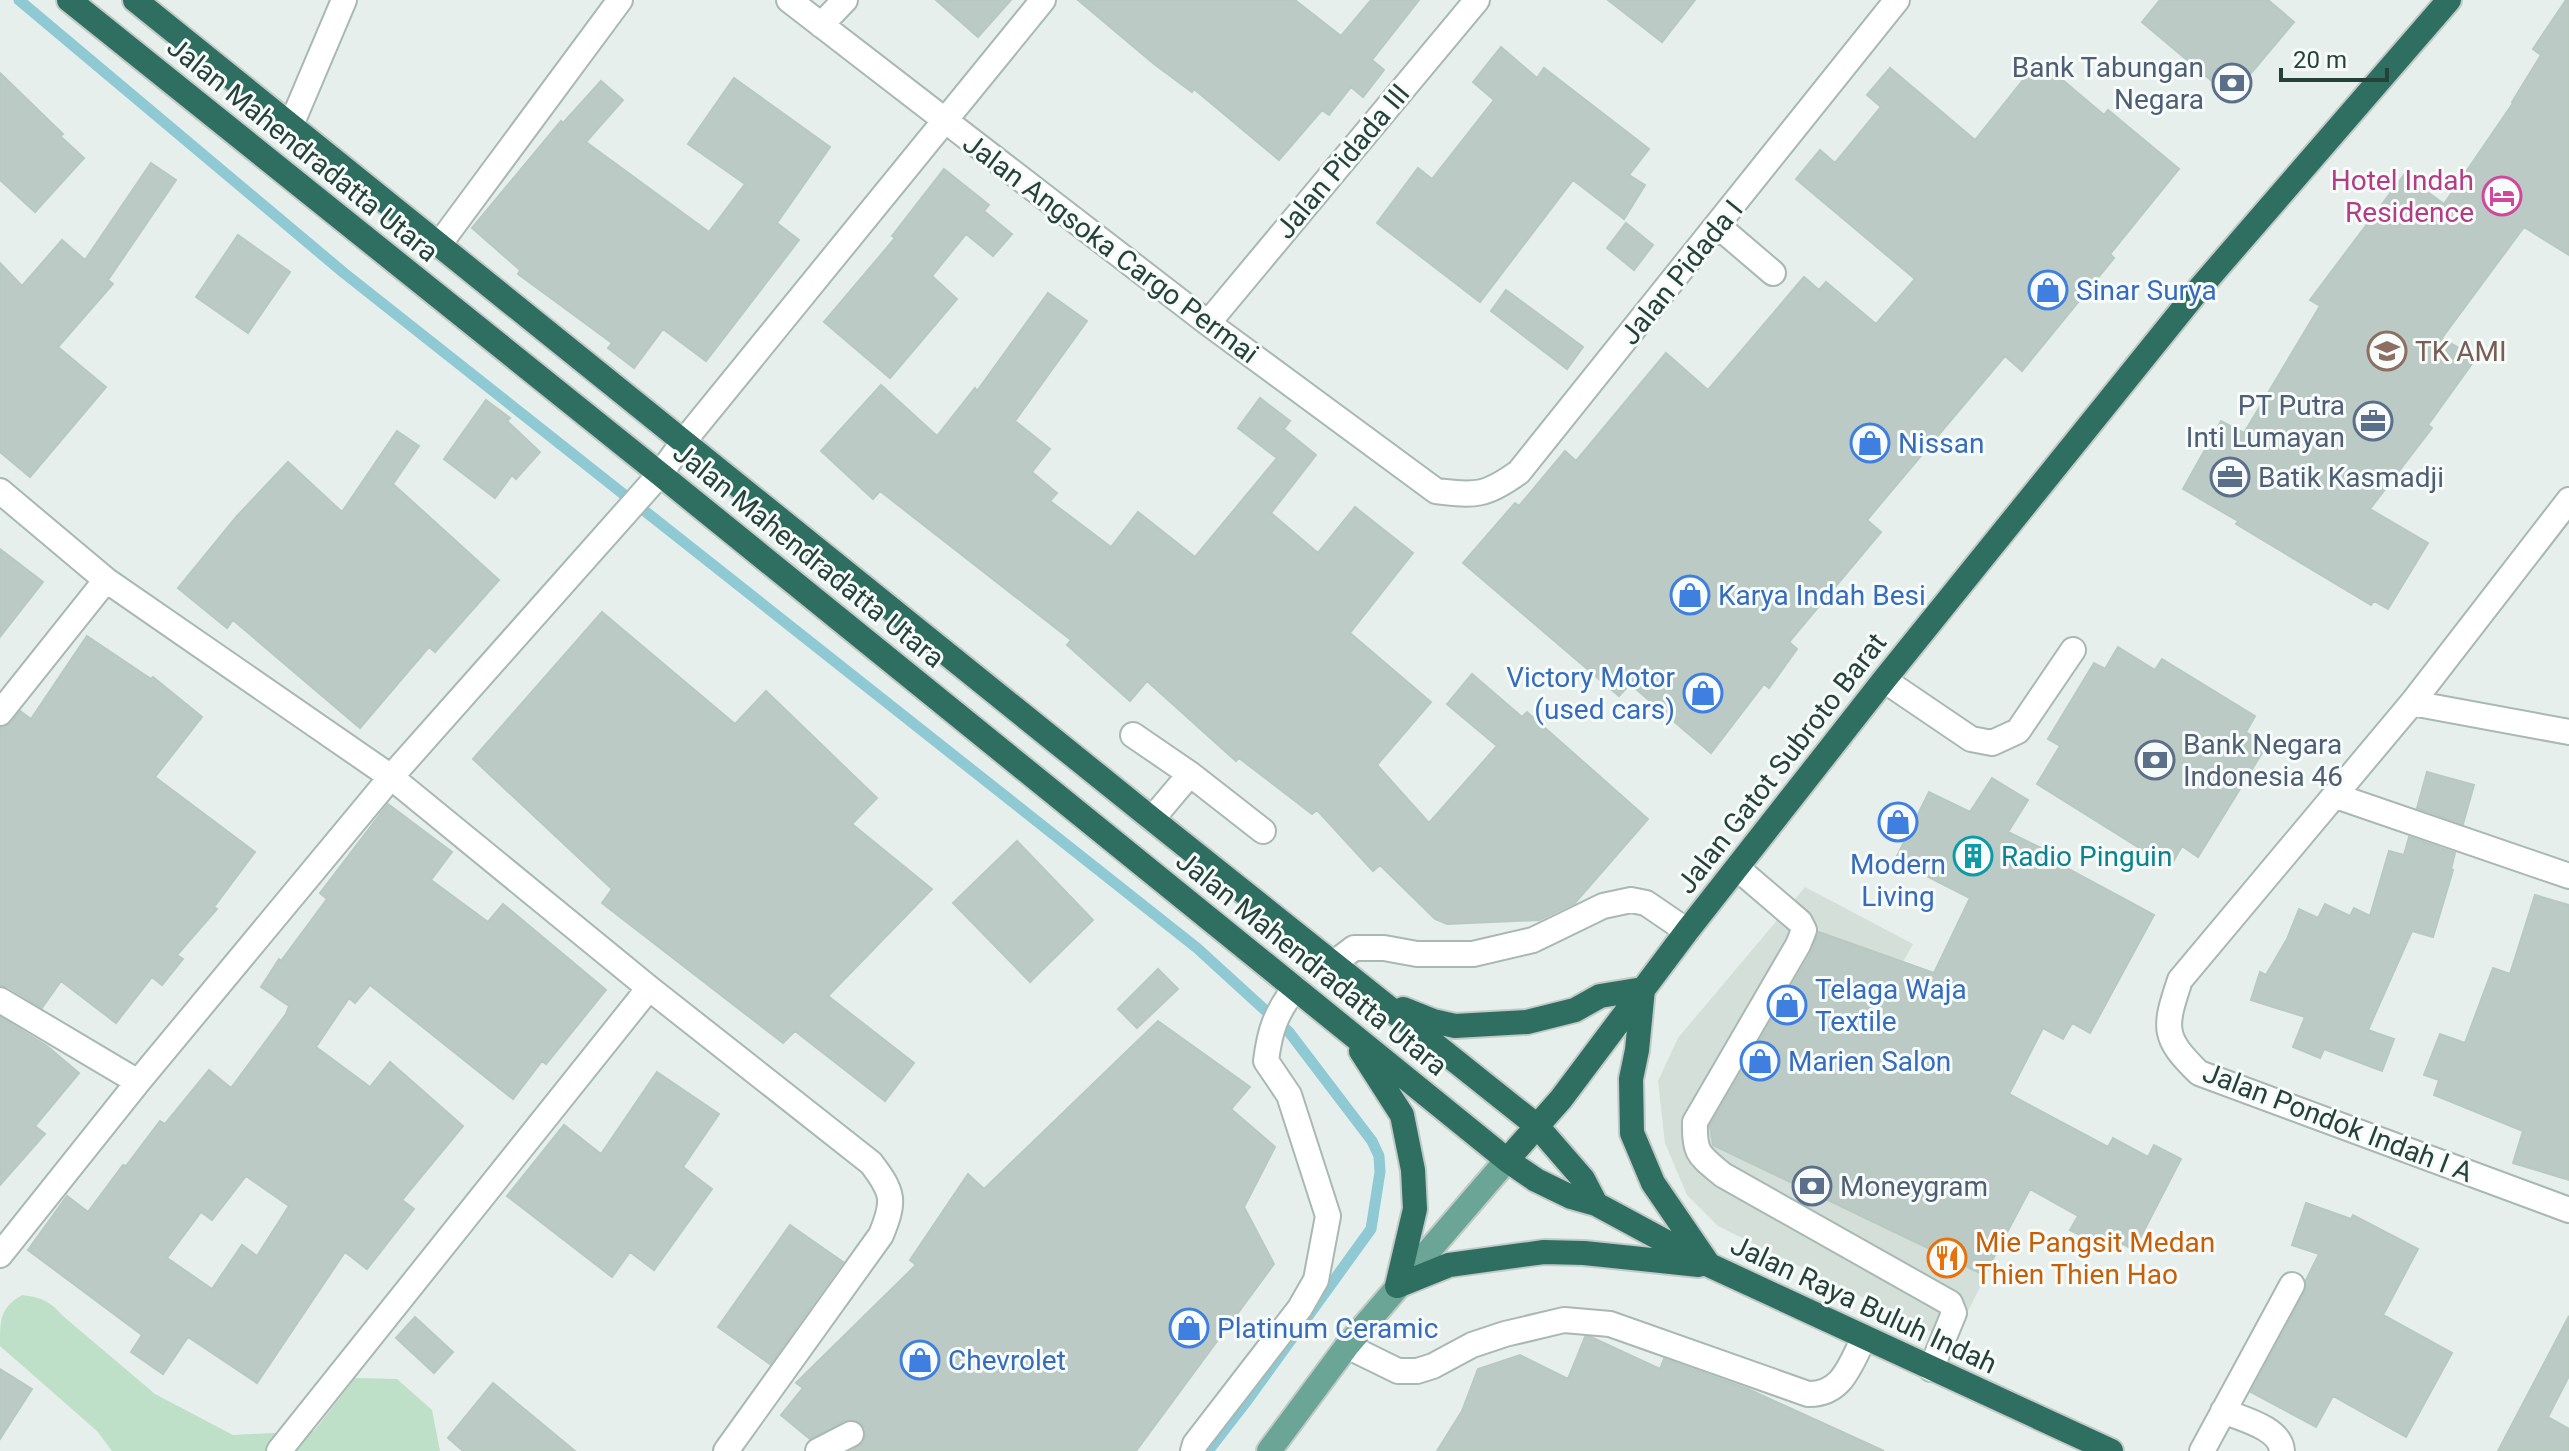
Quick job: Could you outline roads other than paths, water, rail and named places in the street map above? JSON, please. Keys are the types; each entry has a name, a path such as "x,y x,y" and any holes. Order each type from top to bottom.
{"highway":[{"name":"Jalan Mahendradatta Utara","path":"69,0 1507,1160"},
{"name":"Jalan Mahendradatta Utara","path":"135,0 1537,1126"},
{"name":"Jalan Gatot Subroto Barat","path":"1507,1160 1561,1099 1687,931 1884,680 2199,289 2449,0"},
{"path":"1375,997 1433,1021 1455,1026 1549,1018 1575,1010 1600,996 1643,989 1631,1079 1632,1133 1653,1183 1709,1265"},
{"path":"1346,1029 1402,1115 1413,1170 1415,1209 1397,1286"},
{"path":"1537,1126 1583,1179 1596,1204"},
{"name":"Jalan Raya Buluh Indah","path":"1507,1160 1536,1180 1596,1204 1709,1265 2111,1451"},
{"path":"1397,1286 1449,1265 1544,1252 1709,1265"}],"main road":[{"path":"1269,1451 1347,1346 1507,1160"}],"street":[{"path":"291,125 344,0"},
{"path":"438,246 620,0"},
{"name":"Jalan Angsoka Cargo Permai","path":"789,0 1208,323 1436,491"},
{"path":"821,25 845,0"},
{"path":"0,1255 138,1082 391,777 660,474 1043,0"},
{"name":"Jalan Pidada III","path":"1208,323 1477,0"},
{"name":"Jalan Pidada I","path":"1436,491 1467,495 1494,490 1519,472 1897,0"},
{"path":"1718,226 1773,273"},
{"path":"0,491 106,580 391,777 649,988 871,1163 887,1184 891,1211 881,1235 726,1451"},
{"name":"Jalan Pondok Indah I A","path":"2569,500 2412,703 2180,980 2170,1011 2168,1034 2181,1055 2199,1073 2569,1210"},
{"path":"0,713 106,580"},
{"path":"1884,680 1971,739 1992,743 2018,731 2073,650"},
{"path":"2412,703 2569,732"},
{"path":"1133,735 1190,774 1263,831"},
{"path":"1152,819 1190,774"},
{"path":"2336,796 2569,876"},
{"path":"1737,868 1800,922 1804,930 1695,1122 1694,1145 1705,1160 1723,1175 1950,1303 1954,1313 1931,1369"},
{"path":"1333,964 1354,948 1384,948 1417,954 1473,954 1533,940 1603,906 1631,900 1646,903 1687,931"},
{"path":"279,1451 649,988"},
{"path":"1193,1451 1195,1444 1300,1308 1316,1280 1328,1216 1289,1095 1266,1061 1270,1030 1283,1003 1295,988"},
{"path":"0,1000 138,1082"},
{"path":"2202,1451 2292,1285"},
{"path":"1347,1346 1398,1371 1417,1371 1472,1345 1505,1334 1564,1320 1610,1324 1808,1394 1822,1394 1834,1388 1846,1372 1864,1338"},
{"path":"2223,1411 2276,1435 2282,1451"},
{"path":"818,1451 851,1434"}],"waterway":[{"path":"19,0 344,273 1197,948 1289,1032 1372,1141 1379,1156 1380,1172 1371,1229 1208,1451"}],"place":[{"name":"Bank Tabungan Negara","path":"2232,83"},
{"name":"Hotel Indah Residence","path":"2502,196"},
{"name":"Sinar Surya","path":"2048,290"},
{"name":"TK AMI","path":"2387,351"},
{"name":"PT Putra Inti Lumayan","path":"2373,421"},
{"name":"Nissan","path":"1870,443"},
{"name":"Batik Kasmadji","path":"2230,477"},
{"name":"Karya Indah Besi","path":"1690,595"},
{"name":"Victory Motor (used cars)","path":"1703,693"},
{"name":"Bank Negara Indonesia 46","path":"2155,760"},
{"name":"Modern Living","path":"1898,822"},
{"name":"Radio Pinguin","path":"1973,856"},
{"name":"Telaga Waja Textile","path":"1787,1005"},
{"name":"Marien Salon","path":"1760,1061"},
{"name":"Moneygram","path":"1812,1186"},
{"name":"Mie Pangsit Medan Thien Thien Hao","path":"1947,1258"},
{"name":"Platinum Ceramic","path":"1189,1328"},
{"name":"Chevrolet","path":"920,1360"}]}
